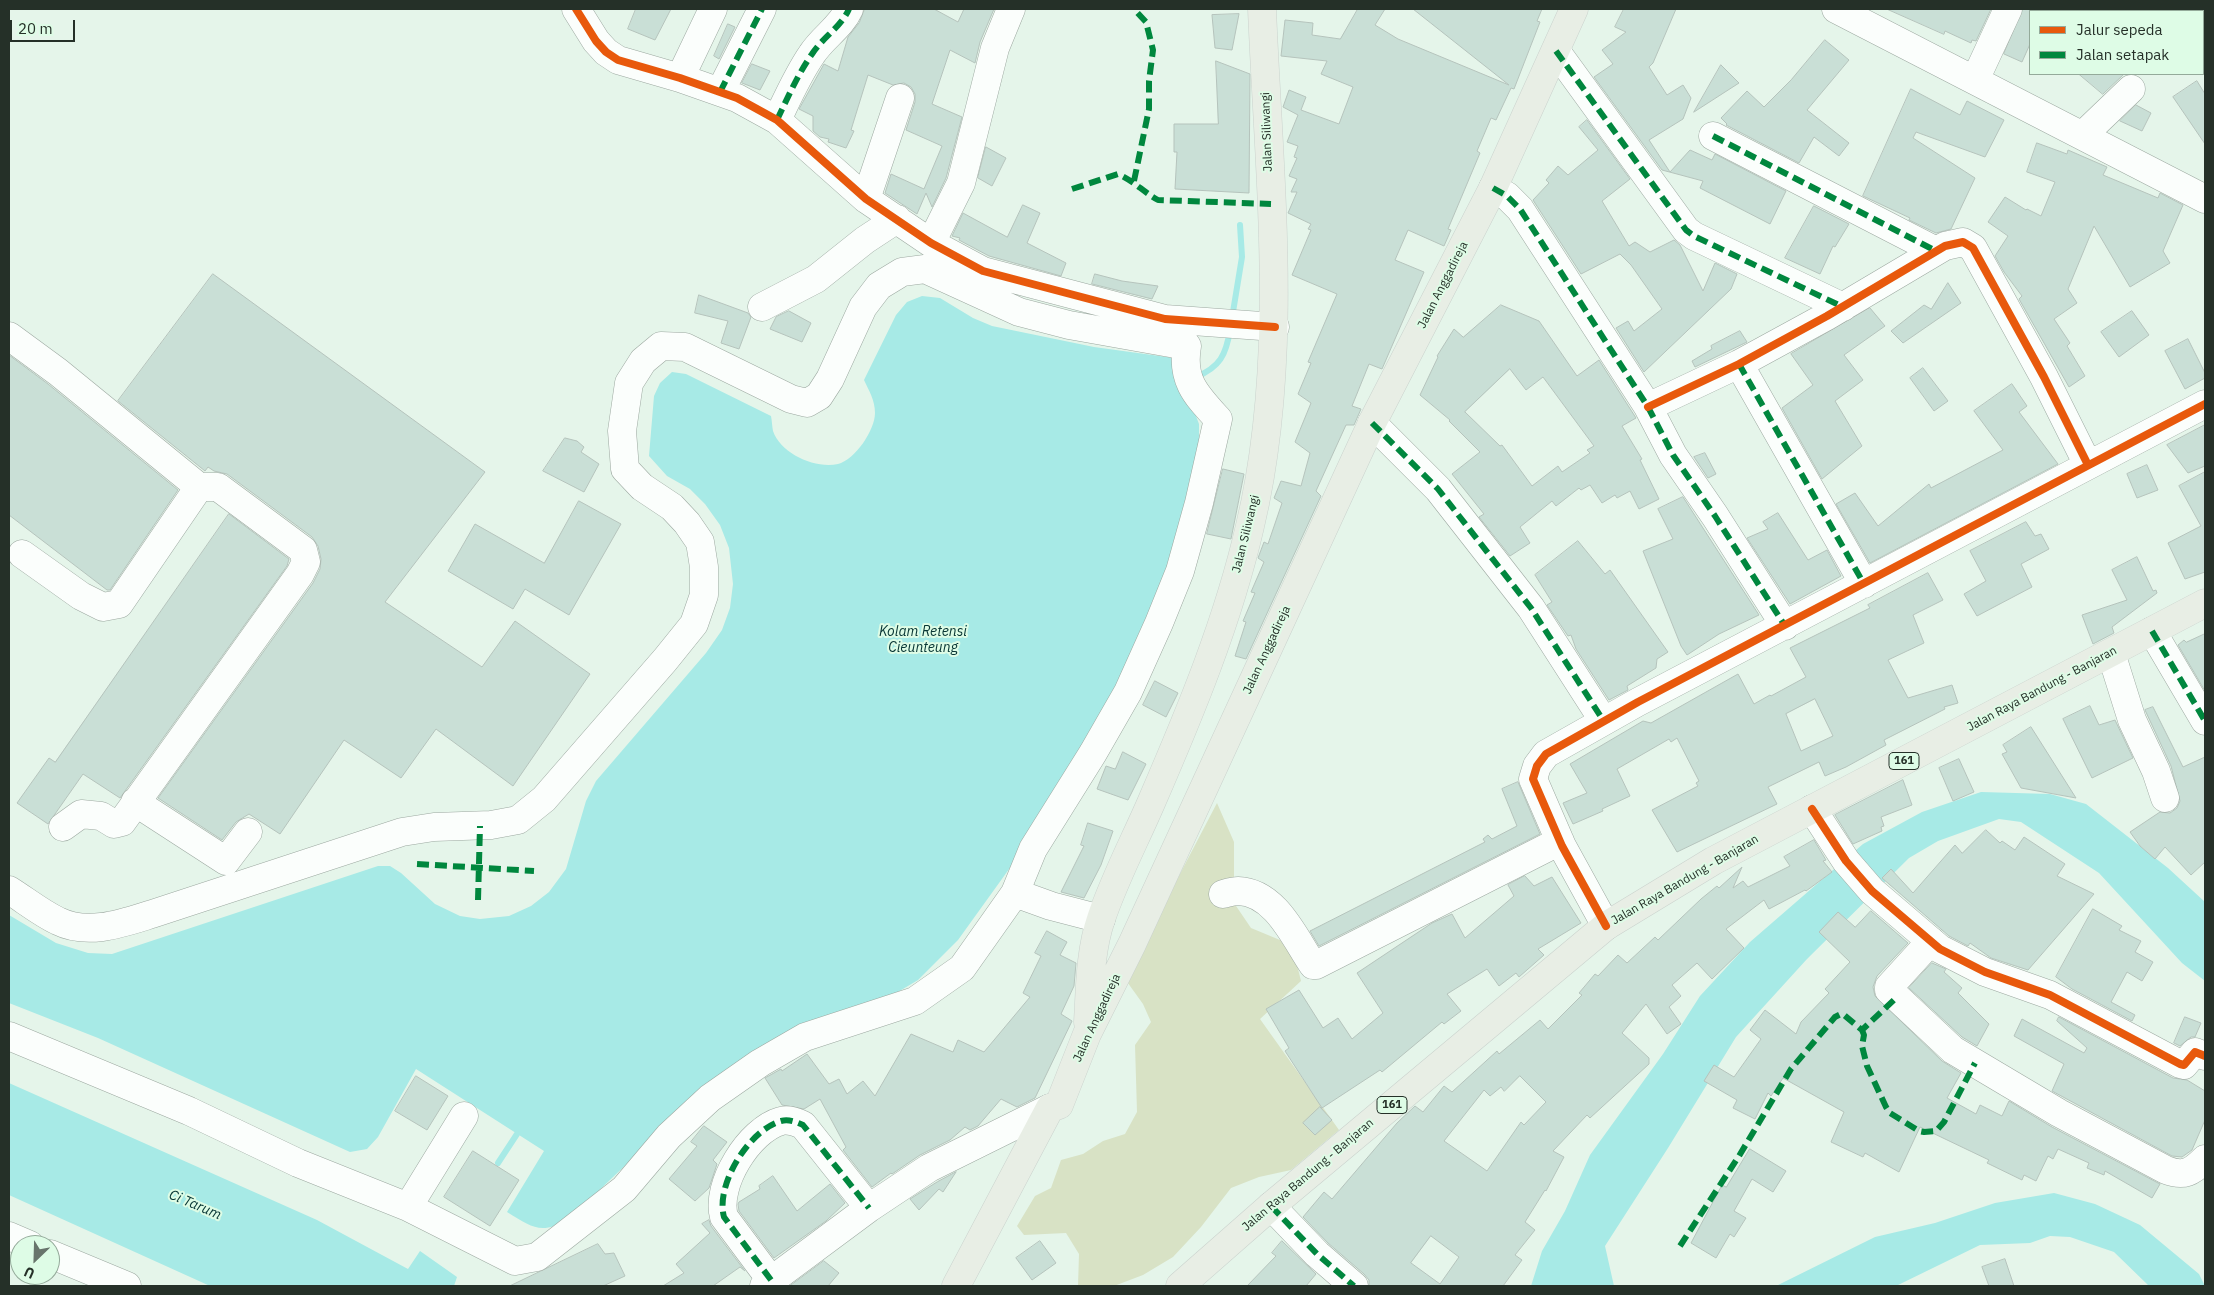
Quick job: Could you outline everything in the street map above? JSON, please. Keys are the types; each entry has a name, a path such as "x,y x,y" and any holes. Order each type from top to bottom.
{"main road":[{"name":"Jalan Siliwangi","path":"1087,1034 1091,968 1101,920 1184,725 1223,622 1250,527 1267,435 1275,327 1262,9"},
{"name":"Jalan Anggadireja","path":"961,1284 1050,1108 1059,1105 1087,1034 1132,944 1372,423 1493,188 1574,9"},
{"name":"Jalan Raya Bandung - Banjaran","path":"1180,1286 1271,1206 1606,926 1712,861 2205,603"}],"street":[{"path":"576,9 596,41 606,52 618,60 680,78 737,98 777,120 866,199 931,243 983,271 1165,319 1275,327"},
{"path":"680,78 713,9"},
{"path":"720,92 762,9"},
{"path":"777,120 799,75 813,52 840,24 849,9"},
{"path":"931,243 961,183 995,48 1011,9"},
{"path":"1836,9 2205,198"},
{"path":"1975,80 2008,9"},
{"path":"1556,51 1686,230 1694,236 1843,308"},
{"path":"2083,136 2132,89"},
{"path":"866,199 900,98"},
{"path":"1714,136 1936,251"},
{"path":"1493,188 1507,196 1520,209 1648,407 1673,455 1784,626"},
{"path":"762,307 816,279 865,240 897,220"},
{"path":"1648,407 1739,364 1843,308 1936,251 1956,242 1963,242 1973,248 2044,377 2088,465"},
{"path":"9,890 59,922 84,928 110,926 162,911 402,832 434,827 491,825 518,820 544,799 694,624 704,595 704,567 700,542 687,523 672,507 642,487 625,469 622,431 628,382 642,361 660,346 685,347 791,399 807,403 819,396 830,379 863,307 879,286 902,272 925,269 1019,312 1069,325 1186,346 1184,360 1187,376 1196,396 1218,419 1199,504 1180,571 1160,623 1128,692 1094,753 1032,849 1016,893 962,968 915,1001 804,1037 760,1063 710,1098 669,1136 624,1189 537,1257 515,1261 408,1207 298,1163 189,1111 9,1036"},
{"path":"9,336 58,372 200,487 218,487 303,550 306,562 300,574 122,822 114,824 101,816 81,814 63,827"},
{"path":"1739,364 1864,584"},
{"path":"1606,926 1560,841 1533,779 1536,766 1546,754 1603,720 2205,404"},
{"path":"1372,423 1438,489 1526,601 1603,720"},
{"path":"22,554 81,596 103,607 119,604 200,487"},
{"path":"2152,631 2205,721"},
{"path":"2111,652 2132,720 2156,770 2165,798"},
{"path":"135,802 226,861 248,832"},
{"path":"1812,809 1846,861 1872,892 1950,956 1985,972 2050,994 2180,1064 2184,1065 2195,1052 2205,1056"},
{"path":"1223,894 1238,891 1254,894 1275,908 1313,965 1316,965 1560,841"},
{"path":"1016,893 1051,906 1101,920"},
{"path":"1931,941 1889,987 1889,990 1953,1050 2059,1113 2166,1170 2184,1174 2193,1170 2205,1159"},
{"path":"869,1208 804,1125 793,1120 782,1121 763,1132 742,1152 722,1198 721,1208 724,1217 767,1283 869,1208 929,1168 1050,1108"},
{"path":"408,1207 464,1116"},
{"path":"1271,1206 1317,1254 1354,1286"},
{"path":"60,1258 127,1286"}],"green space":[{"path":"1217,803 1234,842 1234,903 1251,928 1292,945 1301,981 1260,1019 1339,1130 1291,1170 1259,1177 1231,1188 1201,1227 1173,1257 1143,1275 1114,1286 1078,1286 1079,1254 1066,1233 1024,1235 1017,1226 1035,1196 1051,1188 1061,1160 1083,1154 1103,1141 1125,1134 1137,1112 1135,1045 1151,1022 1143,1004 1125,979"}],"water":[{"name":"Kolam Retensi Cieunteung","path":"922,296 940,298 973,318 992,326 1094,347 1174,358 1199,424 1199,451 1164,581 1109,706 1017,858 958,940 918,980 655,1137 568,1220 558,1225 543,1228 523,1222 507,1212 544,1151 416,1069 378,1137 367,1149 350,1152 98,1038 9,1003 9,915 56,943 88,953 112,954 378,866 390,866 401,873 435,904 460,916 480,919 509,916 531,906 549,892 566,869 586,801 596,781 706,653 722,630 730,608 733,584 729,548 720,525 705,504 690,489 667,476 649,456 654,396 660,383 672,372 686,374 771,416 773,431 777,439 791,453 809,462 829,465 838,464 851,457 857,451 872,428 875,408 864,380 896,315 907,302"},
{"path":"1981,792 2050,794 2086,804 2168,868 2205,902 2205,981 2182,963 2099,873 2021,822 1999,819 1938,841 1909,858 1807,959 1736,1037 1605,1246 1614,1286 1531,1286 1542,1251 1565,1211 1590,1155 1663,1054 1700,996 1750,942 1863,844 1922,812"},
{"name":"Ci Tarum","path":"9,1083 317,1220 408,1269 420,1251 457,1277 454,1286 210,1286 9,1195"},
{"path":"2054,1193 2095,1204 2140,1225 2199,1274 2205,1286 2149,1286 2114,1252 2070,1237 2050,1236 2030,1243 1980,1245 1896,1286 1776,1286 1875,1237 1935,1223 1995,1203"}],"building":[{"path":"636,9 671,9 655,40 628,29"},
{"path":"865,9 934,9 958,22 964,9 994,9 980,42 975,63 950,50 932,104 962,117 946,178 932,207 926,193 917,214 885,193 891,174 924,189 942,146 906,130 915,102 915,94 911,87 904,83 893,85 868,75 851,130 854,131 846,148 828,142 829,139 820,137 813,131 813,116 799,109 824,64 838,71 848,37 859,23"},
{"path":"1358,9 1385,9 1375,25 1398,39 1509,85 1413,9 1542,9 1537,21 1540,22 1514,89 1511,88 1496,120 1491,118 1477,151 1480,153 1448,229 1451,230 1444,246 1408,230 1395,260 1424,272 1382,369 1369,364 1352,406 1361,409 1354,425 1346,425 1316,491 1321,496 1246,659 1235,656 1246,622 1243,621 1255,593 1251,592 1264,562 1258,558 1264,542 1268,544 1282,503 1274,498 1281,481 1301,486 1310,453 1295,442 1311,403 1298,394 1311,363 1308,362 1337,294 1292,275 1311,230 1308,229 1311,224 1288,213 1297,192 1291,192 1297,179 1289,176 1297,158 1294,157 1298,146 1287,142 1298,115 1283,107 1289,90 1306,97 1301,110 1339,124 1353,87 1321,74 1327,61 1281,56 1285,20 1313,23 1312,35 1340,39"},
{"path":"1624,9 1676,9 1653,63 1649,67 1667,95 1683,85 1691,98 1683,119 1649,140 1670,172 1690,150 1712,160 1715,154 1786,191 1770,224 1700,188 1703,181 1662,170 1594,77 1613,64 1602,50 1626,32 1615,27"},
{"path":"1887,9 1991,9 1976,41 1972,40 1971,43 1945,31 1944,34"},
{"path":"2023,9 2030,9 2029,46 2022,62 2004,54"},
{"path":"1239,14 1232,50 1215,48 1212,15"},
{"path":"728,24 735,27 719,59 714,56"},
{"path":"1825,40 1849,60 1807,110 1849,143 1839,156 1814,137 1799,163 1726,125 1721,118 1747,91 1764,107 1791,80"},
{"path":"1216,61 1250,74 1249,193 1175,189 1177,152 1174,152 1174,124 1218,124"},
{"path":"752,64 770,71 760,90 742,83"},
{"path":"1721,65 1739,83 1694,112"},
{"path":"2080,75 2123,75 2103,94"},
{"path":"2197,81 2205,94 2205,144 2173,97"},
{"path":"1911,89 1960,115 1967,101 2004,120 1985,157 1916,132 1913,138 1975,178 1951,229 1936,233 1909,220 1910,218 1863,196"},
{"path":"2136,105 2151,113 2142,131 2120,121"},
{"path":"1587,120 1630,179 1602,201 1629,246 1635,242 1650,252 1674,240 1680,245 1703,291 1715,263 1737,274 1731,289 1644,372 1616,328 1628,321 1634,331 1662,309 1631,265 1620,254 1581,274 1533,200 1549,183 1546,180 1558,166 1568,175 1598,150 1579,127"},
{"path":"2037,143 2067,154 2068,150 2107,167 2103,175 2158,198 2160,193 2183,205 2163,251 2170,263 2130,287 2094,226 2068,289 2077,303 2054,319 2070,343 2067,346 2085,376 2069,387 2019,299 2022,296 1995,256 2008,236 1988,222 2005,197 2026,210 2041,216 2055,182 2027,172"},
{"path":"986,147 1006,158 992,186 978,178"},
{"path":"1023,205 1040,213 1027,243 1066,263 1061,276 989,256 959,240 960,238 952,236 963,213 1007,237"},
{"path":"1814,206 1849,224 1835,247 1833,246 1820,274 1785,258"},
{"path":"213,274 485,472 385,602 482,667 515,621 590,674 513,786 436,729 401,778 344,740 280,834 249,814 236,822 222,840 158,798 313,583 320,569 321,559 318,546 312,537 227,474 214,471 208,467 205,471 118,401"},
{"path":"1095,274 1122,281 1158,286 1152,299 1092,284"},
{"path":"1948,283 1961,303 1903,343 1891,331 1924,305 1931,309"},
{"path":"699,295 748,313 751,317 739,349 721,343 728,321 695,313"},
{"path":"1501,305 1539,321 1577,376 1599,360 1636,418 1622,426 1642,459 1640,460 1659,499 1639,509 1630,491 1617,498 1615,495 1602,503 1590,485 1581,490 1579,488 1556,506 1552,501 1520,527 1530,543 1510,556 1479,517 1484,514 1452,474 1480,452 1450,420 1420,395 1437,356 1454,329 1463,337","holes":["1510,369 1526,390 1543,377 1594,446 1587,450 1590,453 1562,472 1558,466 1532,486 1502,445 1500,446 1465,412"]},
{"path":"1870,308 1885,326 1844,355 1863,380 1835,401 1862,446 1822,479 1782,408 1813,385 1791,354"},
{"path":"789,311 811,323 802,342 770,329 776,317"},
{"path":"2132,311 2149,335 2119,357 2101,332"},
{"path":"1740,331 1747,342 1695,367 1692,361 1712,349 1711,346"},
{"path":"2188,339 2205,373 2205,378 2185,389 2165,351"},
{"path":"9,355 48,384 178,490 110,590 107,590 9,515"},
{"path":"1923,368 1948,401 1934,411 1910,378"},
{"path":"2012,384 2027,406 2019,412 2058,464 1870,563 1836,504 1855,493 1878,526 1929,484 1931,488 2003,450 1974,411"},
{"path":"2205,425 2205,466 2188,473 2167,445"},
{"path":"565,438 577,441 584,447 581,452 599,464 584,492 543,471"},
{"path":"1705,453 1716,474 1708,478 1694,457"},
{"path":"2147,465 2158,490 2137,498 2127,474"},
{"path":"1223,469 1244,474 1231,539 1207,534"},
{"path":"2205,472 2205,572 2185,579 2168,543 2201,526 2179,486"},
{"path":"1683,497 1759,615 1719,634 1687,655 1681,646 1643,551 1673,539 1658,509"},
{"path":"579,501 621,524 569,615 525,589 513,609 448,571 475,524 544,563"},
{"path":"1778,513 1808,560 1827,550 1841,576 1790,604 1747,538 1768,529 1763,522"},
{"path":"229,514 289,559 287,566 120,798 83,774 48,824 17,803 49,758 55,762"},
{"path":"2026,522 2035,536 2041,534 2049,549 2021,564 2032,587 1977,616 1964,594 1986,581 1970,551"},
{"path":"1578,541 1605,574 1610,570 1668,652 1657,659 1656,668 1627,686 1628,690 1609,700 1576,649 1571,635 1568,636 1547,605 1552,602 1535,575"},
{"path":"2137,557 2153,591 2156,590 2157,593 2112,627 2114,633 2093,644 2082,615 2127,600 2112,570"},
{"path":"1928,573 1943,600 1913,615 1924,643 1888,660 1908,698 1952,685 1958,703 1944,707 1945,709 1884,740 1886,745 1846,767 1825,776 1819,762 1768,787 1777,804 1677,852 1652,810 1698,786 1696,783 1699,781 1677,738 1671,742 1669,739 1617,769 1630,796 1602,809 1603,811 1573,824 1563,803 1587,793 1570,764 1643,721 1651,723 1738,674 1754,704 1771,696 1806,677 1790,648 1870,608 1868,605","holes":["1815,699 1833,736 1801,751 1786,714"]},
{"path":"2205,634 2205,691 2178,645 2184,640 2186,642"},
{"path":"1155,681 1178,693 1166,717 1143,705"},
{"path":"2090,706 2099,725 2115,720 2133,758 2092,778 2063,719"},
{"path":"2153,707 2183,767 2205,757 2205,862 2191,875 2165,847 2155,859 2140,846 2130,832 2160,812 2170,813 2177,808 2180,801 2171,766 2145,710"},
{"path":"2031,727 2076,798 2021,788 2002,754 2007,752 2003,745"},
{"path":"1123,752 1146,764 1128,800 1097,789 1106,766 1115,769"},
{"path":"1959,759 1974,792 1953,801 1939,768"},
{"path":"1903,780 1912,805 1881,817 1884,826 1881,827 1882,831 1853,844 1835,815"},
{"path":"1518,782 1540,834 1319,946 1310,931 1485,842 1483,839 1488,835 1492,839 1517,826 1502,789"},
{"path":"1088,823 1113,831 1101,865 1084,898 1061,892 1084,846 1081,845"},
{"path":"1986,830 2000,843 2002,841 2015,850 2024,837 2065,864 2057,876 2094,894 2028,970 1991,958 1970,943 1968,946 1949,936 1882,878 1891,869 1913,893 1955,845 1962,853"},
{"path":"1814,840 1826,860 1823,861 1832,872 1806,891 1769,909 1764,900 1726,929 1744,948 1712,979 1697,963 1672,985 1681,996 1669,1007 1681,1024 1667,1034 1646,1004 1622,1033 1649,1058 1649,1064 1590,1118 1587,1115 1553,1151 1564,1157 1546,1191 1525,1222 1535,1230 1515,1255 1522,1260 1503,1286 1369,1286 1369,1280 1364,1274 1328,1243 1303,1217 1324,1192 1332,1199 1397,1123 1415,1106 1423,1112 1444,1086 1452,1092 1497,1051 1499,1054 1540,1020 1548,1029 1582,995 1579,993 1595,974 1598,976 1618,955 1627,963 1655,937 1658,940 1701,899 1717,886 1719,888 1742,867 1733,888 1743,881 1748,887 1790,866 1784,857","holes":["1520,1076 1546,1102 1524,1125 1521,1122 1487,1171 1444,1141 1484,1090 1490,1096 1501,1087 1504,1091","1431,1236 1459,1257 1440,1284 1411,1263"]},
{"path":"1525,876 1534,886 1552,877 1581,923 1538,949 1544,955 1519,977 1516,973 1499,986 1487,969 1447,994 1461,1011 1444,1024 1442,1022 1382,1072 1380,1070 1322,1108 1285,1051 1289,1048 1266,1009 1299,990 1323,1028 1338,1018 1352,1039 1383,1013 1357,973 1432,923 1452,914 1465,938 1514,896 1508,885"},
{"path":"2093,909 2122,926 2119,930 2141,941 2135,952 2153,962 2142,981 2127,972 2111,1002 2135,1015 2132,1021 2072,989 2056,977"},
{"path":"1871,911 1908,943 1877,976 1873,987 1875,996 1942,1061 1961,1073 1947,1098 1976,1114 1980,1105 2002,1116 2009,1101 2052,1127 2160,1184 2152,1198 2105,1171 2104,1175 2087,1168 2089,1163 2058,1149 2053,1159 2048,1156 2036,1181 2024,1175 2022,1180 1987,1163 1989,1160 1920,1127 1899,1172 1865,1153 1863,1157 1831,1142 1844,1112 1783,1078 1771,1096 1768,1093 1755,1119 1733,1108 1737,1100 1704,1081 1714,1065 1734,1077 1761,1039 1750,1030 1765,1010 1796,1034 1801,1022 1829,993 1825,989 1850,962 1819,932 1838,912 1855,927"},
{"path":"1047,931 1067,942 1060,955 1076,963 1074,986 1061,1014 1072,1021 1035,1098 1017,1107 1001,1099 978,1126 970,1130 965,1127 950,1140 920,1155 872,1187 843,1150 846,1147 820,1099 804,1109 782,1105 765,1078 781,1069 782,1071 807,1054 829,1084 839,1079 847,1094 863,1081 875,1096 911,1034 953,1052 958,1040 984,1052 1030,997 1023,993 1041,956 1035,953"},
{"path":"1932,963 1946,969 1944,972 1962,988 1958,993 1989,1024 1977,1046 1962,1037 1909,988"},
{"path":"2059,1017 2173,1078 2187,1080 2205,1091 2205,1120 2192,1150 2182,1157 2172,1156 2052,1091 2064,1064 2014,1036 2022,1019 2084,1053 2087,1048 2057,1021"},
{"path":"2185,1017 2201,1023 2195,1037 2191,1037 2180,1046 2174,1043"},
{"path":"416,1076 448,1096 427,1130 395,1111"},
{"path":"1320,1107 1332,1120 1315,1135 1303,1123"},
{"path":"704,1126 727,1142 713,1160 717,1164 709,1188 695,1201 669,1179 697,1146 691,1142"},
{"path":"1750,1149 1786,1171 1773,1192 1752,1179 1734,1211 1746,1218 1734,1237 1730,1234 1716,1258 1691,1243 1722,1185 1726,1187"},
{"path":"473,1151 519,1180 490,1226 444,1197"},
{"path":"956,1172 943,1192 939,1189 919,1210 910,1199 937,1182"},
{"path":"773,1176 797,1211 830,1184 845,1203 826,1221 774,1258 739,1211 738,1204 760,1189 759,1186"},
{"path":"709,1220 711,1226 745,1271 740,1267 713,1286 663,1286 684,1273 676,1264 710,1233 702,1224"},
{"path":"1040,1241 1056,1263 1032,1280 1016,1258"},
{"path":"1282,1241 1316,1274 1306,1286 1247,1286 1276,1256 1272,1253"},
{"path":"598,1244 605,1254 614,1253 625,1276 603,1286 510,1286"},
{"path":"2005,1259 2014,1286 1989,1286 1982,1267"},
{"path":"824,1261 839,1273 828,1286 790,1286"}],"waterway":[{"path":"1232,318 1242,257 1240,225"},
{"path":"1196,377 1211,369 1220,359 1224,353 1230,330"},
{"path":"498,1163 517,1134"}],"marked path":[{"path":"720,92 762,9"},
{"path":"777,120 793,86 816,48 841,21 849,9"},
{"path":"1134,9 1146,22 1153,50 1149,81 1149,109 1134,181"},
{"path":"1556,51 1686,230 1694,236 1843,307"},
{"path":"1713,136 1936,251"},
{"path":"1072,189 1118,174 1158,200 1271,204"},
{"path":"1493,188 1507,196 1520,209 1648,407 1673,455 1715,516 1785,626"},
{"path":"1739,364 1864,584"},
{"path":"1372,423 1438,489 1531,608 1603,720"},
{"path":"2152,631 2205,721"},
{"path":"478,900 480,826"},
{"path":"417,864 534,871"},
{"path":"1680,1246 1739,1156 1791,1069 1835,1017 1841,1014 1844,1015 1862,1030 1896,998"},
{"path":"1862,1030 1864,1035 1862,1046 1867,1066 1886,1107 1890,1113 1919,1131 1936,1131 1944,1122 1975,1063"},
{"path":"771,1280 724,1217 723,1204 725,1190 737,1160 757,1135 769,1126 784,1120 803,1125 869,1208"},
{"path":"1271,1206 1317,1254 1354,1286"}],"cycle path":[{"path":"576,9 596,41 606,52 618,60 680,78 737,98 777,120 866,199 931,243 983,271 1165,319 1275,327"},
{"path":"1648,407 1739,364 1827,316 1945,246 1963,242 1973,248 2044,377 2088,465"},
{"path":"1606,926 1562,846 1533,779 1537,766 1546,754 1638,702 2205,404"},
{"path":"1812,809 1846,861 1872,891 1940,949 1985,972 2050,995 2180,1064 2184,1065 2195,1052 2205,1056"}]}
